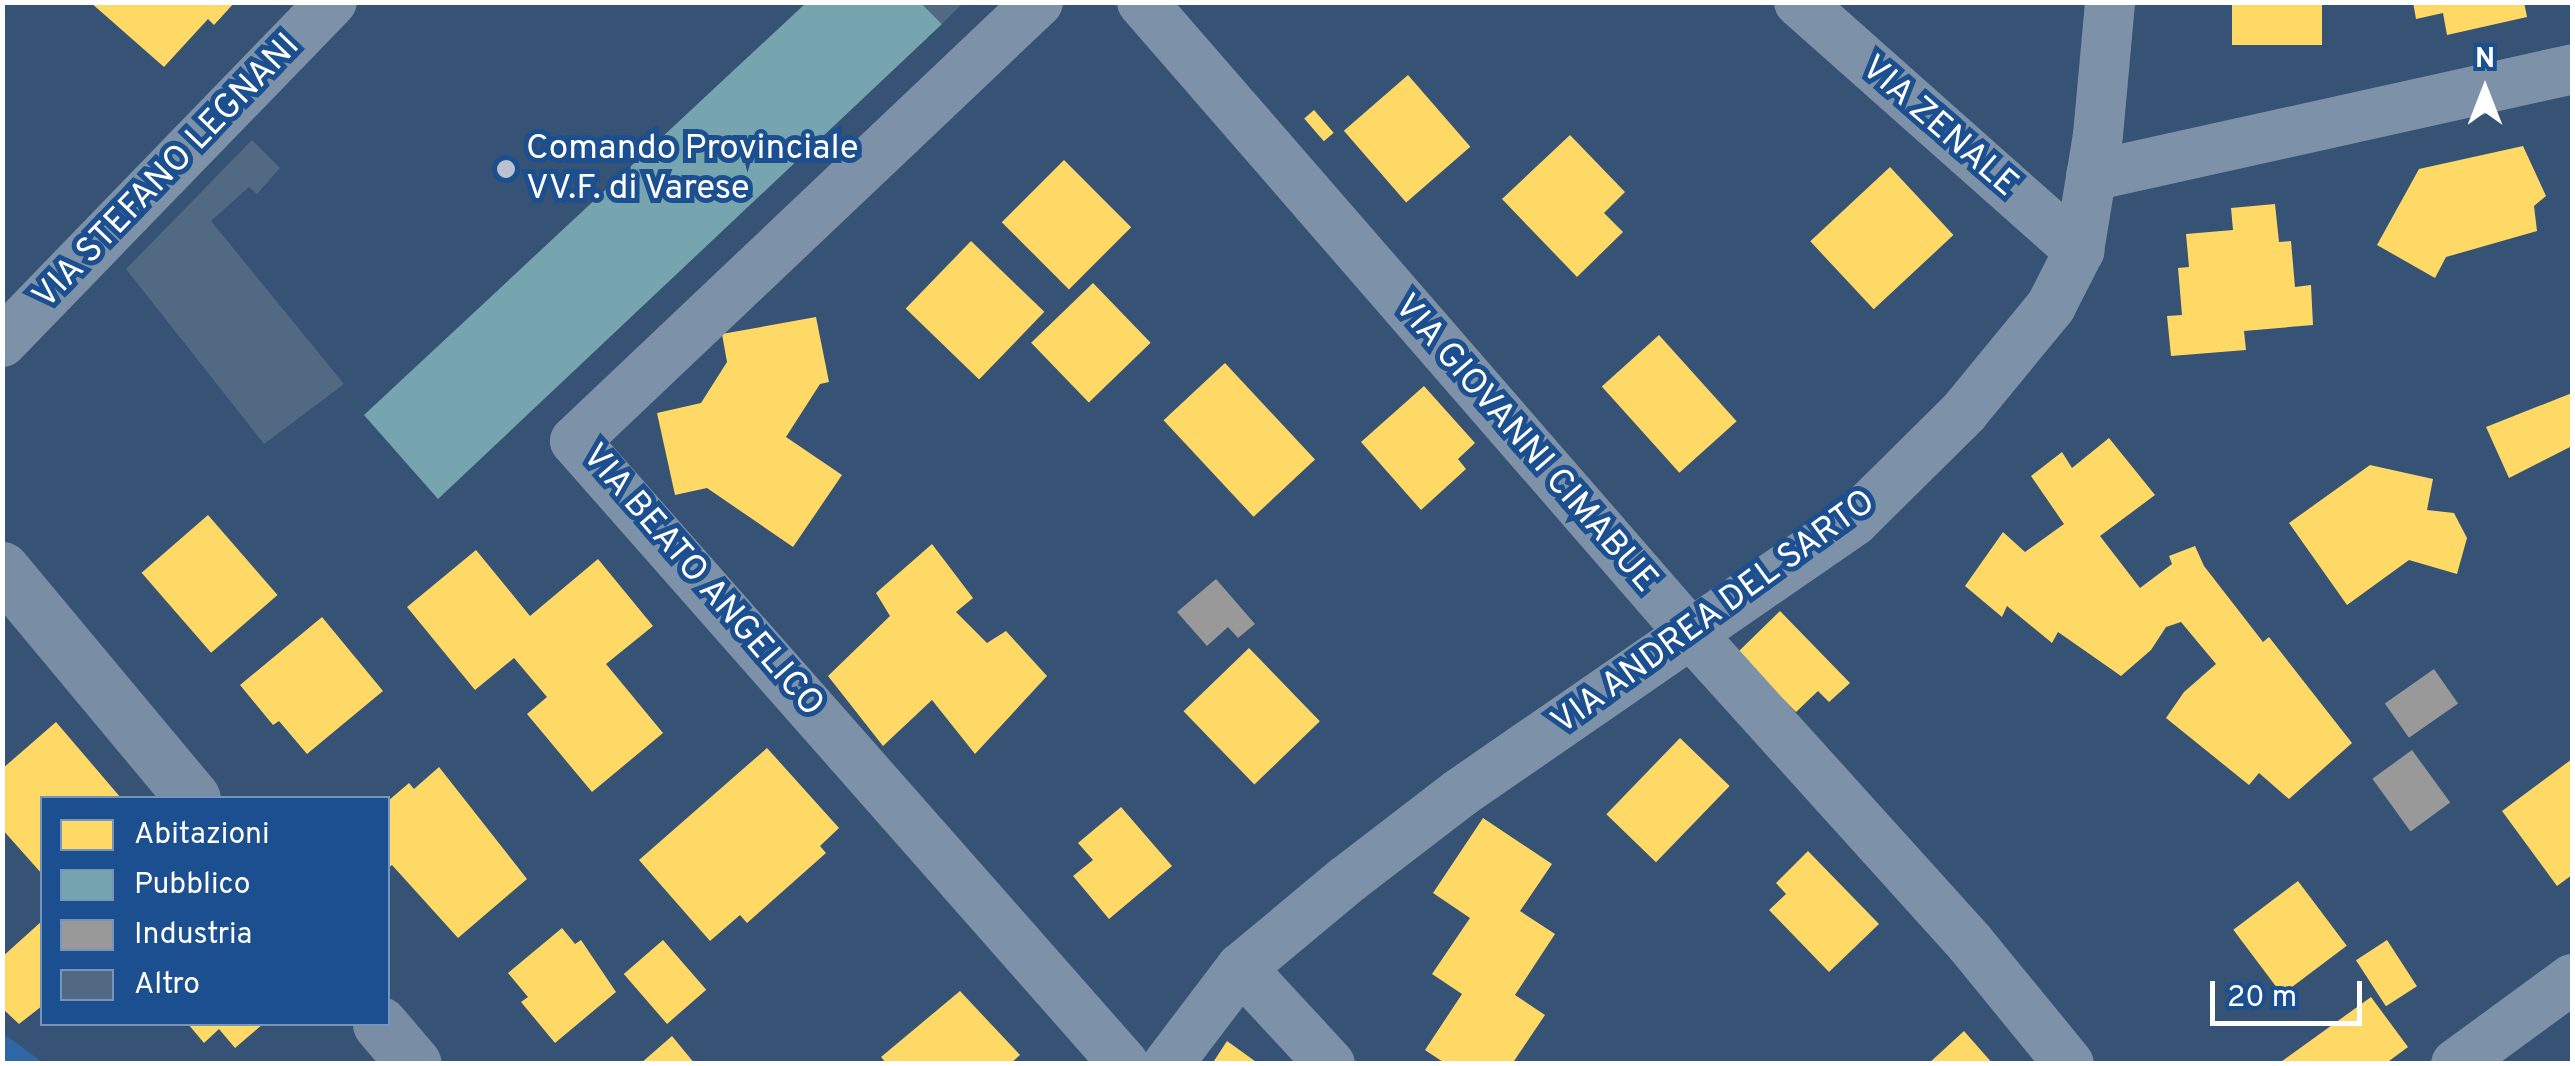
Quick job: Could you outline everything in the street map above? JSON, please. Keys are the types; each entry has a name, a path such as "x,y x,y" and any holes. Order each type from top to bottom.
{"main road":[{"path":"2,569 191,796"},
{"path":"382,1026 414,1064"}],"street":[{"name":"VIA STEFANO LEGNANI","path":"2,342 332,2"},
{"name":"VIA BEATO ANGELICO","path":"1038,2 574,441 1124,1064"},
{"name":"VIA GIOVANNI CIMABUE","path":"1142,2 1691,634 1970,943 2068,1064"},
{"name":"VIA ZENALE","path":"1799,2 2080,252"},
{"name":"VIA ANDREA DEL SARTO","path":"1168,1064 1241,968 1460,793 1854,520 1964,412 2051,306 2080,252 2110,2"},
{"path":"2091,176 2572,69"},
{"path":"1241,968 1330,1064"},
{"path":"2456,1064 2572,979"}],"shaded area":[{"path":"3,1034 14,1041 43,1063 3,1063"}],"building: Abitazioni":[{"path":"90,2 235,2 214,25 208,19 164,67"},
{"path":"2232,2 2322,2 2322,45 2232,45"},
{"path":"2413,2 2524,2 2527,17 2447,35 2443,13 2416,19"},
{"path":"1408,75 1470,147 1406,202 1344,131"},
{"path":"1314,110 1334,133 1324,141 1304,119"},
{"path":"1570,135 1625,192 1604,213 1623,232 1577,277 1502,199"},
{"path":"2523,146 2546,196 2534,206 2537,231 2446,257 2435,278 2377,245 2419,169"},
{"path":"1064,160 1131,227 1069,289 1002,222"},
{"path":"1890,167 1953,235 1874,309 1810,241"},
{"path":"2275,204 2279,242 2291,241 2295,287 2311,285 2313,325 2244,331 2246,350 2171,356 2167,316 2182,315 2178,268 2189,267 2186,234 2233,230 2231,208"},
{"path":"971,241 1044,312 979,379 906,309"},
{"path":"1093,283 1151,343 1089,402 1031,343"},
{"path":"816,317 829,382 820,384 786,437 842,475 793,547 707,488 675,495 657,413 701,403 727,362 722,334"},
{"path":"1659,335 1737,421 1679,473 1602,387"},
{"path":"1225,363 1315,460 1254,517 1164,420"},
{"path":"1424,386 1475,443 1458,459 1466,469 1421,510 1361,442"},
{"path":"2572,393 2572,446 2509,478 2486,427"},
{"path":"2109,438 2155,495 2100,536 2140,588 2172,564 2169,556 2195,546 2204,566 2263,642 2269,637 2352,743 2289,799 2259,773 2249,785 2166,718 2184,692 2216,664 2181,622 2166,627 2151,650 2121,676 2058,632 2052,643 2007,606 2002,617 1965,586 2003,532 2025,552 2064,524 2031,476 2062,452 2072,468"},
{"path":"2370,465 2433,479 2427,510 2454,513 2467,538 2457,574 2409,560 2347,605 2289,523"},
{"path":"208,515 278,595 211,653 142,573"},
{"path":"932,544 973,598 956,612 987,643 1006,631 1047,676 975,754 932,700 883,746 828,676 890,616 876,593"},
{"path":"476,550 530,616 598,559 653,626 606,664 663,733 592,792 527,714 547,697 514,658 475,690 407,607"},
{"path":"1780,611 1850,683 1829,702 1818,691 1796,712 1737,653"},
{"path":"322,617 383,691 307,754 279,721 273,725 240,685"},
{"path":"1249,648 1320,721 1254,785 1184,711"},
{"path":"56,722 119,796 40,796 40,872 2,829 2,769"},
{"path":"1680,738 1730,786 1656,862 1606,814"},
{"path":"767,748 839,828 820,846 826,853 747,923 740,915 710,941 639,860"},
{"path":"2572,759 2572,875 2557,886 2502,811"},
{"path":"439,767 527,879 458,938 390,866 390,799 409,783 414,789"},
{"path":"1121,807 1172,866 1109,919 1073,876 1093,860 1078,843"},
{"path":"1483,818 1552,864 1520,911 1555,934 1515,995 1545,1015 1512,1064 1446,1064 1425,1050 1462,994 1432,974 1470,918 1433,893"},
{"path":"1808,851 1879,924 1829,972 1769,910 1786,894 1776,883"},
{"path":"2298,881 2347,946 2282,994 2233,930"},
{"path":"40,923 40,1008 19,1024 2,1008 2,957"},
{"path":"562,928 575,944 581,940 616,992 555,1043 521,1002 528,997 508,973"},
{"path":"663,940 706,990 667,1024 624,974"},
{"path":"2387,940 2417,986 2386,1006 2356,960"},
{"path":"960,991 1020,1055 1010,1064 887,1064 881,1057"},
{"path":"2371,997 2408,1047 2385,1064 2278,1064"},
{"path":"190,1026 261,1026 235,1048 219,1029 204,1043"},
{"path":"1964,1031 1993,1064 1928,1064"},
{"path":"672,1036 695,1064 640,1064"},
{"path":"1227,1041 1259,1064 1212,1064"}],"building: Pubblico":[{"path":"807,2 920,2 942,24 438,499 364,415"}],"building: Industria":[{"path":"1216,579 1255,624 1238,638 1228,627 1207,646 1177,612"},
{"path":"2434,669 2458,703 2409,738 2385,703"},
{"path":"2412,750 2450,803 2411,831 2372,779"}],"building: Altro":[{"path":"920,2 964,2 942,24"},
{"path":"252,140 280,168 257,194 249,187 211,221 344,384 264,444 126,269"}],"place":[{"name":"Comando Provinciale VV.F. di Varese","path":"506,169"}]}
